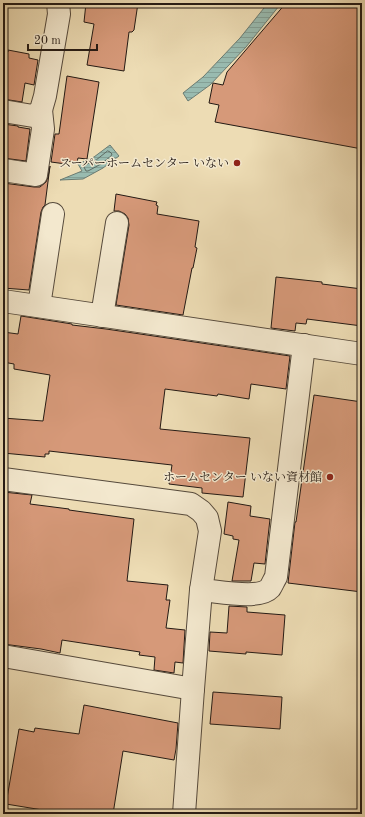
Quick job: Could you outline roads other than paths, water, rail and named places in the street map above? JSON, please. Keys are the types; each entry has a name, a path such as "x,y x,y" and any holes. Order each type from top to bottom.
{"street":[{"path":"3,170 36,175 43,129 41,110 45,96 59,14 58,3"},
{"path":"3,111 34,116 41,110"},
{"path":"39,306 53,214"},
{"path":"102,316 117,223"},
{"path":"3,301 362,354"},
{"path":"202,590 247,595 260,594 269,589 276,577 304,345"},
{"path":"3,479 191,504 201,511 207,518 210,530 202,590 184,814"},
{"path":"3,656 193,689"}],"water":[{"path":"268,3 275,3 279,6 246,47 210,85 188,101 183,93 203,77 240,38"},
{"path":"110,145 119,156 103,168 83,179 60,180 82,171 78,164 94,157"}],"place":[{"name":"スーパーホームセンター いない","path":"237,163"},
{"name":"ホームセンター いない資材館","path":"330,477"}]}
